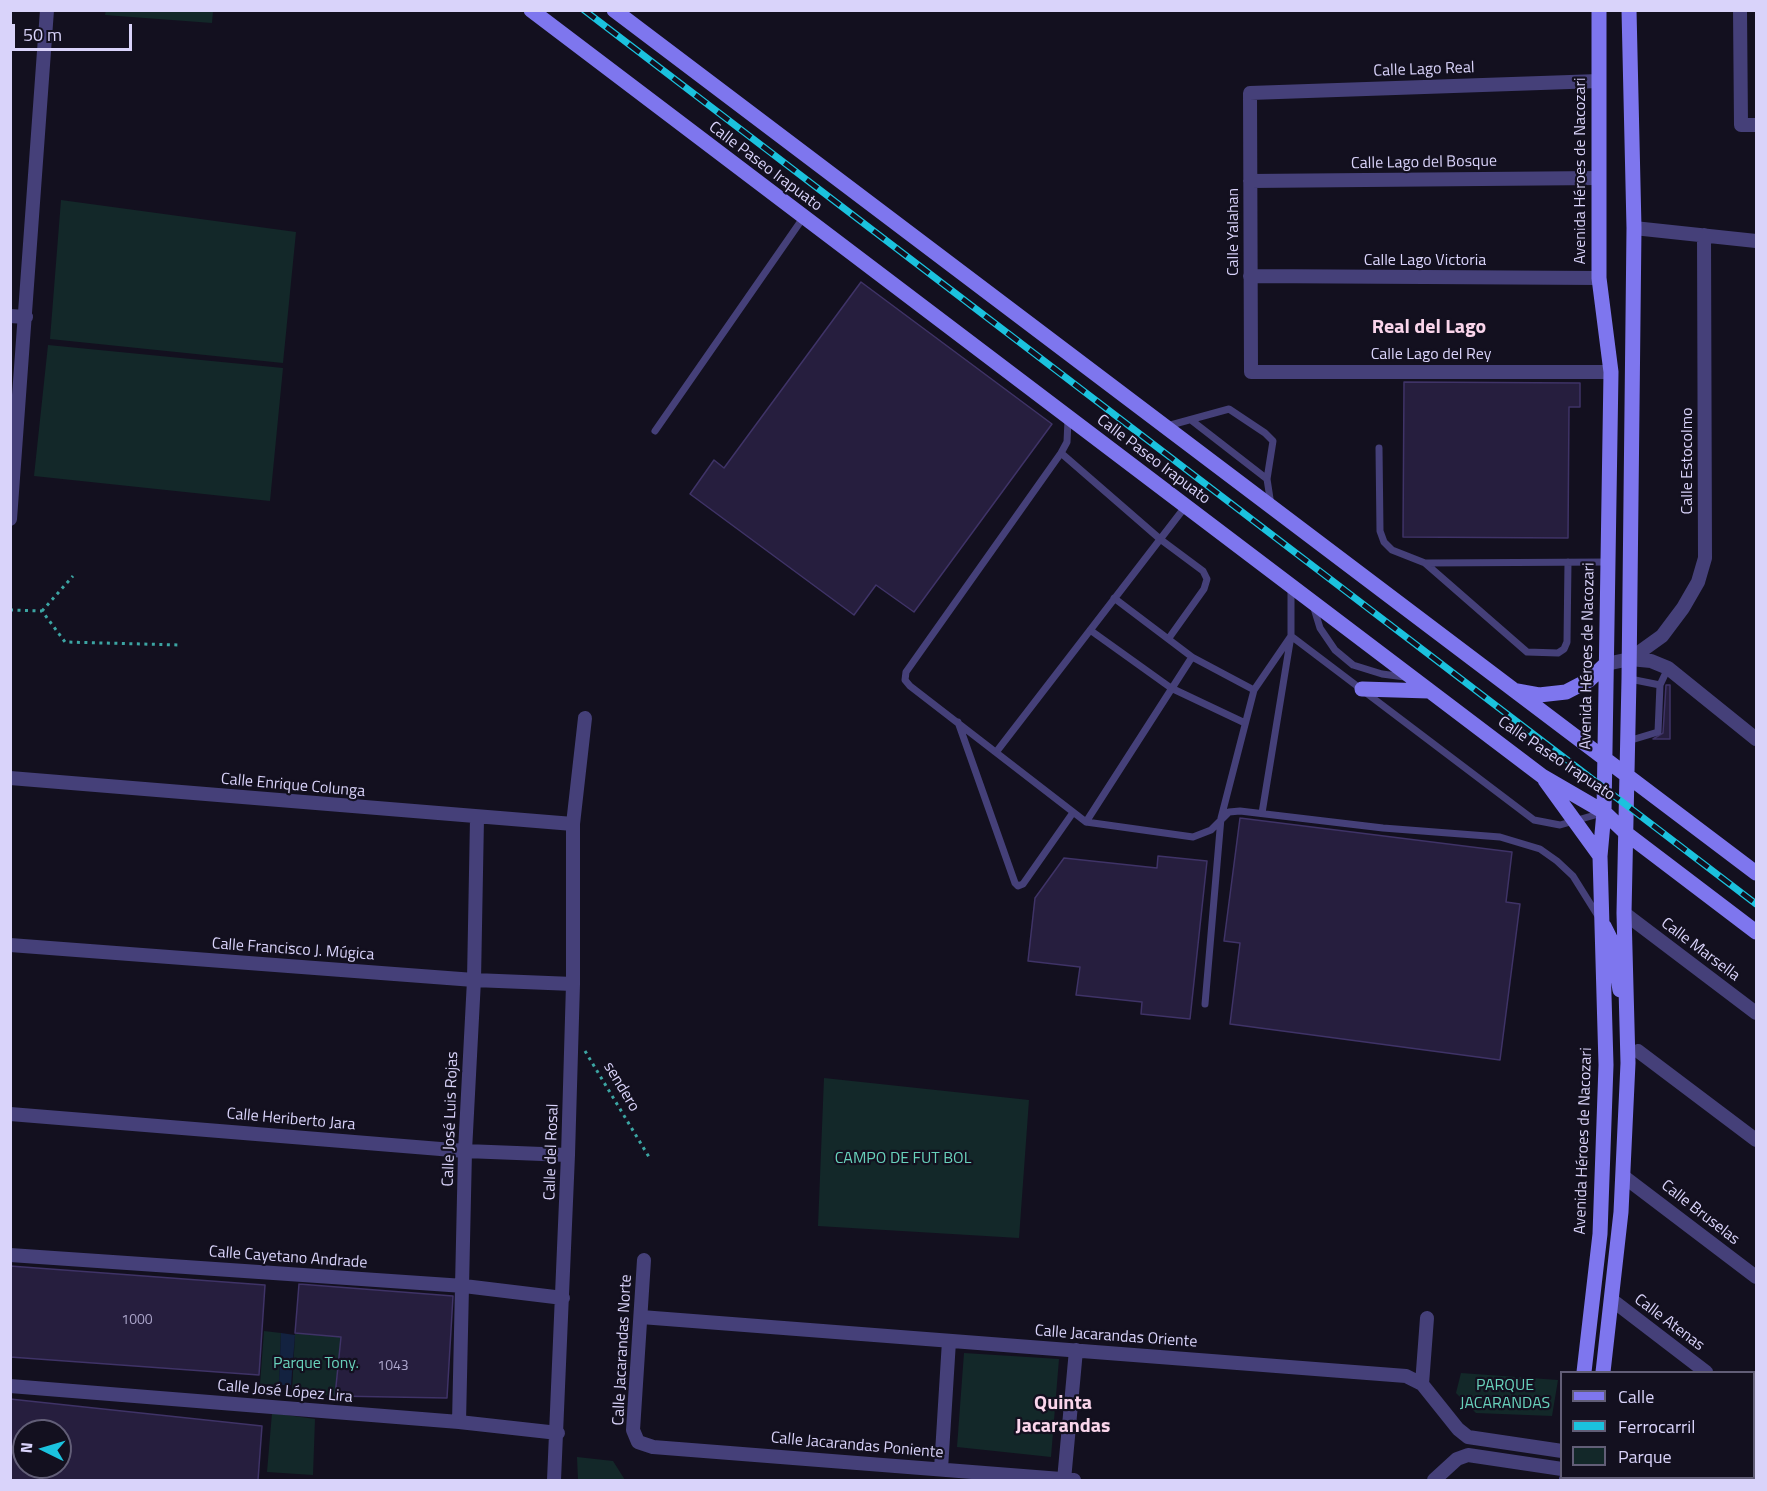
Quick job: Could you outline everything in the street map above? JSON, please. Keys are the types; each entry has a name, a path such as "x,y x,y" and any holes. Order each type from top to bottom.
{"main road":[{"name":"Calle Paseo Irapuato","path":"531,10 1542,776 1604,812 1627,834 1756,932"},
{"name":"Calle Paseo Irapuato","path":"614,10 1756,873"},
{"name":"Avenida Héroes de Nacozari","path":"1584,1371 1599,1244 1605,1149 1606,1065 1600,856 1604,812 1611,372 1599,278 1599,10"},
{"path":"1603,1371 1623,1176 1628,1009 1624,913 1630,659 1634,228 1629,10"},
{"path":"1515,691 1539,695 1566,692 1589,680 1606,664"},
{"path":"1362,689 1429,691"},
{"path":"1542,776 1600,856"},
{"path":"1601,921 1612,942 1617,980 1628,1009"}],"street":[{"path":"10,519 47,10"},
{"path":"1740,10 1741,125 1756,125"},
{"name":"Calle Lago Real","path":"1250,93 1599,81"},
{"name":"Calle Yalahan","path":"1250,93 1251,372"},
{"name":"Calle Lago del Bosque","path":"1250,181 1599,178"},
{"path":"1634,228 1756,241"},
{"name":"Calle Estocolmo","path":"1630,659 1662,636 1683,608 1698,582 1705,558 1704,235"},
{"name":"Calle Lago Victoria","path":"1250,276 1599,278"},
{"path":"10,316 26,317"},
{"name":"Calle Lago del Rey","path":"1251,372 1611,372"},
{"path":"1606,664 1630,659 1652,661 1668,668 1756,739"},
{"name":"Calle del Rosal","path":"554,1480 558,1433 572,1029 573,824 585,718"},
{"name":"Calle Enrique Colunga","path":"10,778 477,818 573,824"},
{"name":"Calle José Luis Rojas","path":"459,1422 464,1286 465,1151 474,980 477,818"},
{"name":"Calle Marsella","path":"1624,913 1756,1013"},
{"name":"Calle Francisco J. Múgica","path":"10,945 474,980 573,984"},
{"path":"1638,1051 1756,1140"},
{"name":"Calle Heriberto Jara","path":"10,1114 465,1151 568,1155"},
{"name":"Calle Bruselas","path":"1623,1176 1756,1277"},
{"name":"Calle Cayetano Andrade","path":"10,1255 464,1286 563,1298"},
{"name":"Calle Jacarandas Norte","path":"638,1442 633,1430 644,1260"},
{"name":"Calle Atenas","path":"1612,1300 1705,1371"},
{"name":"Calle Jacarandas Oriente","path":"641,1317 1406,1376 1422,1384"},
{"path":"1426,1318 1422,1384 1458,1429 1468,1437 1560,1451"},
{"path":"941,1469 949,1341"},
{"path":"1064,1480 1076,1350"},
{"name":"Calle José López Lira","path":"10,1386 459,1422 558,1433"},
{"name":"Calle Jacarandas Poniente","path":"638,1442 653,1447 1074,1480"},
{"path":"1434,1480 1457,1459 1468,1455 1560,1469"}],"lane":[{"path":"655,431 803,218"},
{"path":"1165,426 1229,409 1265,433 1272,441 1267,479 1272,507"},
{"path":"1067,418 1067,442 1061,453 906,672 905,680 910,686 997,752 1072,814 1086,822 1193,837 1211,830 1229,812 1240,811 1383,828 1500,837 1540,849 1573,876 1601,921"},
{"path":"1191,420 1267,479"},
{"path":"1379,448 1380,531 1384,542 1392,550 1425,562 1607,562"},
{"path":"1061,453 1160,539 1203,571 1207,579 1204,589 1169,638"},
{"path":"997,752 1185,507"},
{"path":"1425,562 1527,652 1558,653 1564,650 1567,642 1568,562"},
{"path":"1262,813 1291,636 1292,587"},
{"path":"1114,598 1192,657 1254,690"},
{"path":"1313,603 1320,628 1335,650 1353,665 1382,674 1412,678"},
{"path":"1090,630 1172,688 1245,723"},
{"path":"1291,636 1534,820 1560,825 1604,812"},
{"path":"1205,1004 1221,819 1254,690 1291,636"},
{"path":"1086,822 1192,657"},
{"path":"1628,741 1658,732 1660,685 1668,668"},
{"path":"1629,678 1660,685"},
{"path":"958,722 1018,886 1023,884 1072,814"}],"path":[{"path":"42,611 73,576"},
{"path":"10,610 42,611"},
{"path":"42,611 65,642 181,645"},
{"name":"sendero","path":"572,1029 649,1157"}],"green space":[{"path":"106,10 213,11 212,23 105,15"},
{"path":"61,200 296,232 283,363 50,339"},
{"path":"48,345 283,368 270,501 34,476"},
{"name":"CAMPO DE FUT BOL","path":"824,1078 1029,1100 1019,1238 818,1226"},
{"path":"264,1331 281,1333 279,1385 260,1384"},
{"name":"Parque Tony.","path":"295,1333 341,1337 335,1396 292,1392"},
{"path":"964,1353 1059,1359 1051,1457 957,1447"},
{"name":"PARQUE JACARANDAS","path":"1461,1373 1558,1380 1552,1416 1476,1413 1456,1393"},
{"path":"272,1413 315,1419 313,1475 267,1472"},
{"path":"577,1457 613,1461 625,1480 578,1480"}],"water":[{"path":"281,1333 295,1335 291,1385 279,1385"}],"building":[{"path":"861,282 1052,424 914,612 876,585 854,615 690,494 714,460 724,468"},
{"path":"1404,382 1580,383 1580,407 1569,407 1568,538 1403,537"},
{"path":"1666,685 1670,685 1670,739 1653,739 1663,733"},
{"path":"1240,818 1512,852 1506,902 1520,904 1500,1060 1230,1024 1240,943 1224,941"},
{"path":"1158,856 1207,861 1190,1019 1141,1014 1142,1002 1076,995 1080,967 1028,961 1035,898 1064,858 1157,868"},
{"path":"10,1266 265,1285 259,1375 10,1357"},
{"path":"299,1284 453,1296 447,1398 335,1396 341,1337 295,1333"},
{"path":"10,1399 262,1426 258,1480 10,1480"}],"railway":[{"path":"584,10 1756,904"}],"district":[{"name":"Real del Lago","path":"1429,328"},
{"name":"Quinta Jacarandas","path":"1063,1416"}]}
